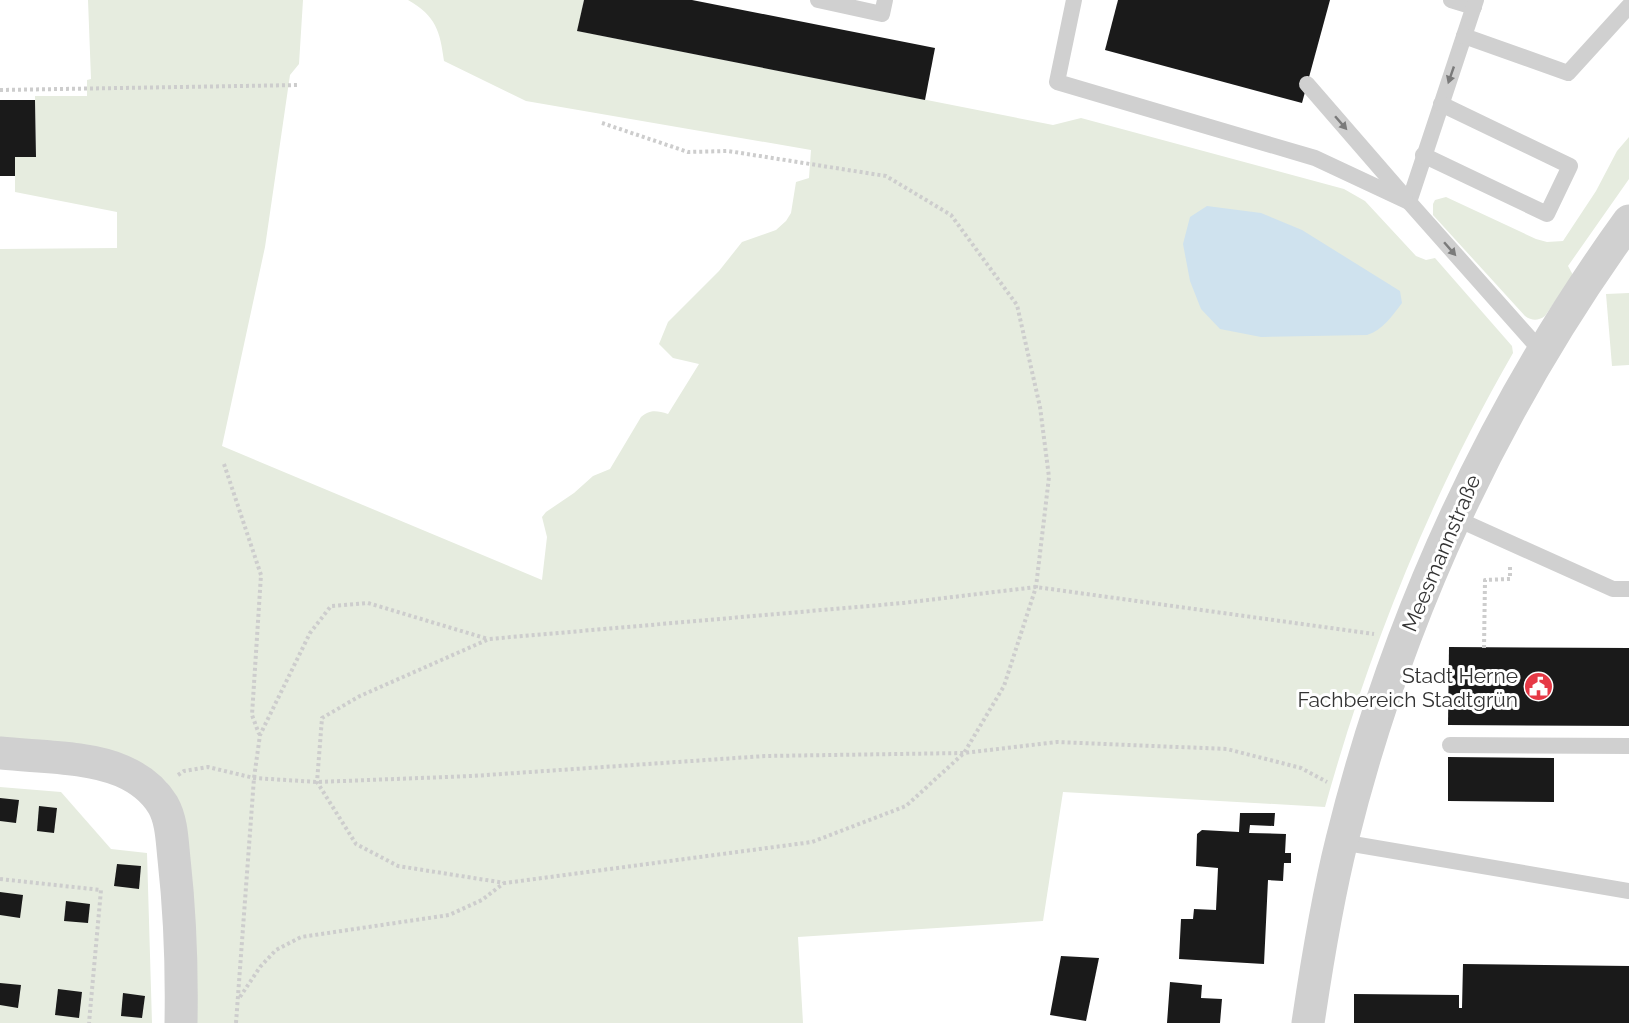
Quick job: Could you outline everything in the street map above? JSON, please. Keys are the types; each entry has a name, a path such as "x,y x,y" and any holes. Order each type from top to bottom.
{"street":[{"name":"Meesmannstraße","path":"1308,1023 1316,969 1341,842 1373,727 1404,639 1455,518 1485,454 1542,352 1588,277 1629,221"},
{"path":"0,753 100,763 123,771 141,782 153,792 164,807 170,826 179,900 181,1023"}],"lane":[{"path":"818,0 882,14 885,0"},
{"path":"1074,0 1057,82 1315,158 1409,202"},
{"path":"1409,202 1475,3 1451,0"},
{"path":"1464,36 1568,73 1629,6"},
{"path":"1307,84 1542,352"},
{"path":"1424,155 1547,214 1570,166 1441,104"},
{"path":"1455,518 1613,589 1629,589"},
{"path":"1450,745 1629,746"},
{"path":"1341,842 1629,891"}],"path":[{"path":"0,90 299,85"},
{"path":"602,123 688,152 728,151 886,176 951,215 1017,305 1038,396 1049,477 1036,587 1004,686 964,753 906,806 812,842 505,883 398,866 356,844 317,782 322,718 360,696 489,639 903,603 1036,587 1404,639"},
{"path":"225,464 261,575 252,715 260,735"},
{"path":"1484,648 1485,580 1510,579 1511,544"},
{"path":"236,1023 254,778 260,735 310,633 331,606 368,603 489,639"},
{"path":"153,792 184,771 208,767 254,778 317,782 472,776 765,756 964,753 1057,742 1227,749 1301,768 1354,794"},
{"path":"0,879 101,890 89,1023"},
{"path":"238,1000 260,967 276,950 302,937 449,915 482,900 505,883"}],"shaded area":[{"path":"88,0 303,0 299,64 290,75 265,247 222,446 542,580 547,537 542,517 593,476 610,469 641,417 654,411 668,414 699,364 673,358 659,344 668,322 719,271 742,242 776,230 786,221 791,213 796,182 809,178 811,150 526,101 444,61 441,41 431,18 408,0 584,0 578,31 1053,125 1081,118 1344,189 1365,201 1416,256 1426,260 1435,258 1512,346 1513,353 1455,462 1405,574 1361,689 1325,807 1063,792 1043,921 798,937 803,1023 188,1023 172,792 166,782 156,774 0,744 0,249 117,248 117,212 15,192 15,157 36,156 35,96 87,96 87,80 91,79"},
{"path":"1629,137 1629,179 1568,266 1573,275 1545,316 1540,319 1533,320 1525,316 1433,215 1435,200 1446,197 1536,239 1547,242 1563,241 1596,191 1617,151"},
{"path":"1629,293 1629,365 1612,366 1606,294"},
{"path":"0,787 61,792 111,849 147,853 152,1023 0,1023"}],"water":[{"path":"1207,206 1261,213 1302,230 1400,291 1402,303 1391,318 1373,333 1367,335 1261,337 1220,329 1201,309 1190,281 1183,244 1190,217"}],"building":[{"path":"584,0 692,0 935,48 925,100 577,31"},
{"path":"1118,0 1330,0 1302,103 1105,50"},
{"path":"0,100 35,100 36,157 15,157 15,176 0,176"},
{"name":"Stadt Herne Fachbereich Stadtgrün","path":"1449,647 1629,648 1629,726 1448,725"},
{"path":"1448,757 1554,758 1554,802 1448,801"},
{"path":"0,798 19,800 16,823 0,821"},
{"path":"39,806 57,808 54,833 37,831"},
{"path":"1240,813 1275,813 1274,826 1250,825 1249,833 1286,834 1285,853 1291,853 1291,863 1284,863 1283,881 1268,880 1264,964 1179,959 1181,919 1193,919 1194,909 1216,910 1218,868 1196,866 1197,834 1202,830 1239,832"},
{"path":"117,864 141,866 139,889 114,886"},
{"path":"0,892 23,895 20,918 0,915"},
{"path":"66,901 90,904 88,923 64,921"},
{"path":"1061,956 1099,958 1086,1021 1050,1015"},
{"path":"1463,964 1629,966 1629,1023 1354,1023 1354,994 1459,995 1459,1008 1462,1008"},
{"path":"1170,982 1202,985 1201,998 1222,999 1220,1023 1167,1023"},
{"path":"0,983 21,985 18,1008 0,1005"},
{"path":"58,989 82,992 79,1018 55,1015"},
{"path":"123,993 145,996 142,1018 121,1016"}],"place":[{"name":"Stadt Herne Fachbereich Stadtgrün","path":"1539,687"}]}
